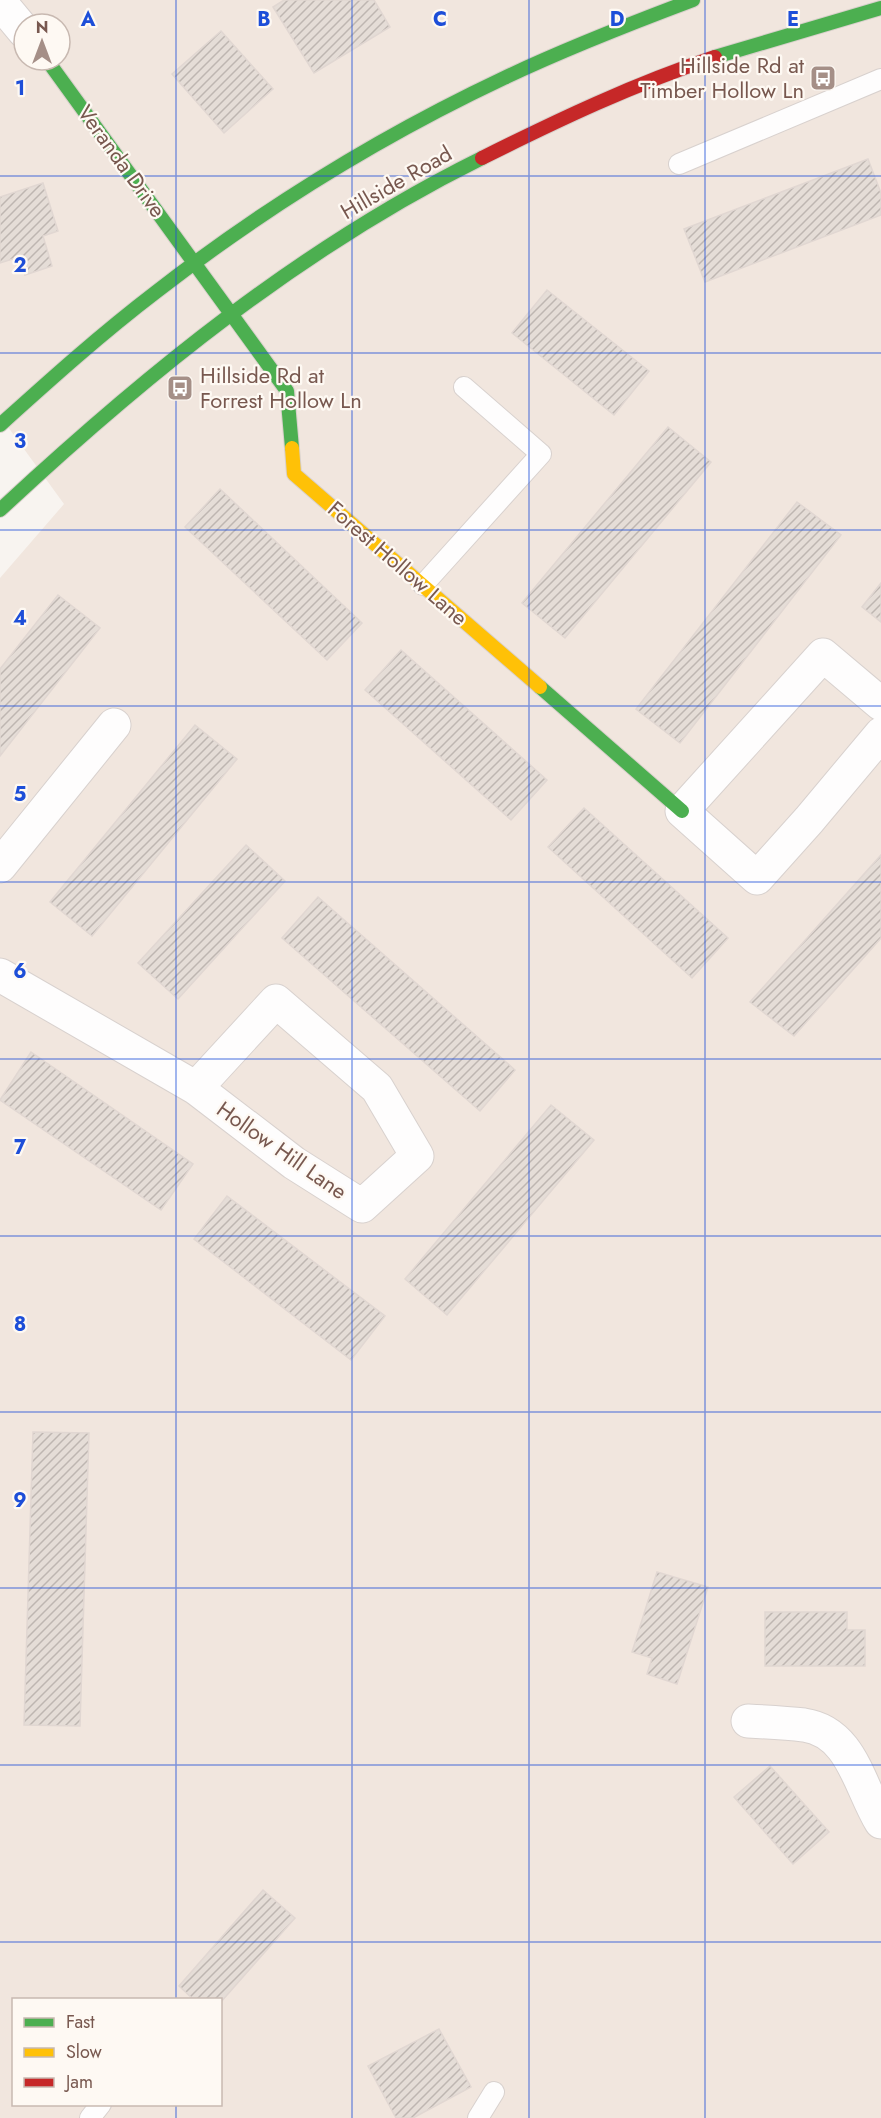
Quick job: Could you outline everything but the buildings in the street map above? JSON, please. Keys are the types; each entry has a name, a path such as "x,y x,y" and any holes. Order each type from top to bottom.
{"street":[{"name":"Hillside Road","path":"0,425 99,338 196,263 263,215 350,158 448,105 539,62 639,19 693,0"},
{"path":"0,2 12,16"},
{"name":"Hillside Road","path":"0,510 66,447 138,385 248,300 382,211 476,160 662,76 744,48 881,8"},
{"name":"Veranda Drive","path":"56,72 196,263"},
{"name":"Forest Hollow Lane","path":"196,263 287,391 294,474 757,878 881,734"},
{"path":"682,811 823,655 881,704"},
{"path":"0,866 114,725"},
{"name":"Hollow Hill Lane","path":"0,975 196,1088 294,1163 363,1206 417,1156 377,1088 276,1001 196,1088"},
{"path":"748,1721 806,1725 837,1739 847,1752 870,1804 881,1822"}],"lane":[{"path":"679,164 881,79"},
{"path":"423,585 541,454 464,387"},
{"path":"478,2118 494,2092"},
{"path":"90,2118 99,2106"}],"shaded area":[{"path":"0,0 881,0 881,2118 0,2118 0,578 64,504 0,416"}],"traffic: fast":[{"path":"0,425 96,340 197,261 281,203 368,149 504,78 597,37 693,0"},
{"path":"715,57 881,8"},
{"path":"56,72 287,391 292,448"},
{"path":"0,510 112,410 228,316 351,231 482,158"},
{"path":"540,687 682,811"}],"traffic: slow":[{"path":"292,448 294,474 540,687"}],"traffic: jam":[{"path":"482,158 597,103 715,57"}],"place":[{"name":"Hillside Rd at Timber Hollow Ln","path":"823,78"},
{"name":"Hillside Rd at Forrest Hollow Ln","path":"180,388"}]}
